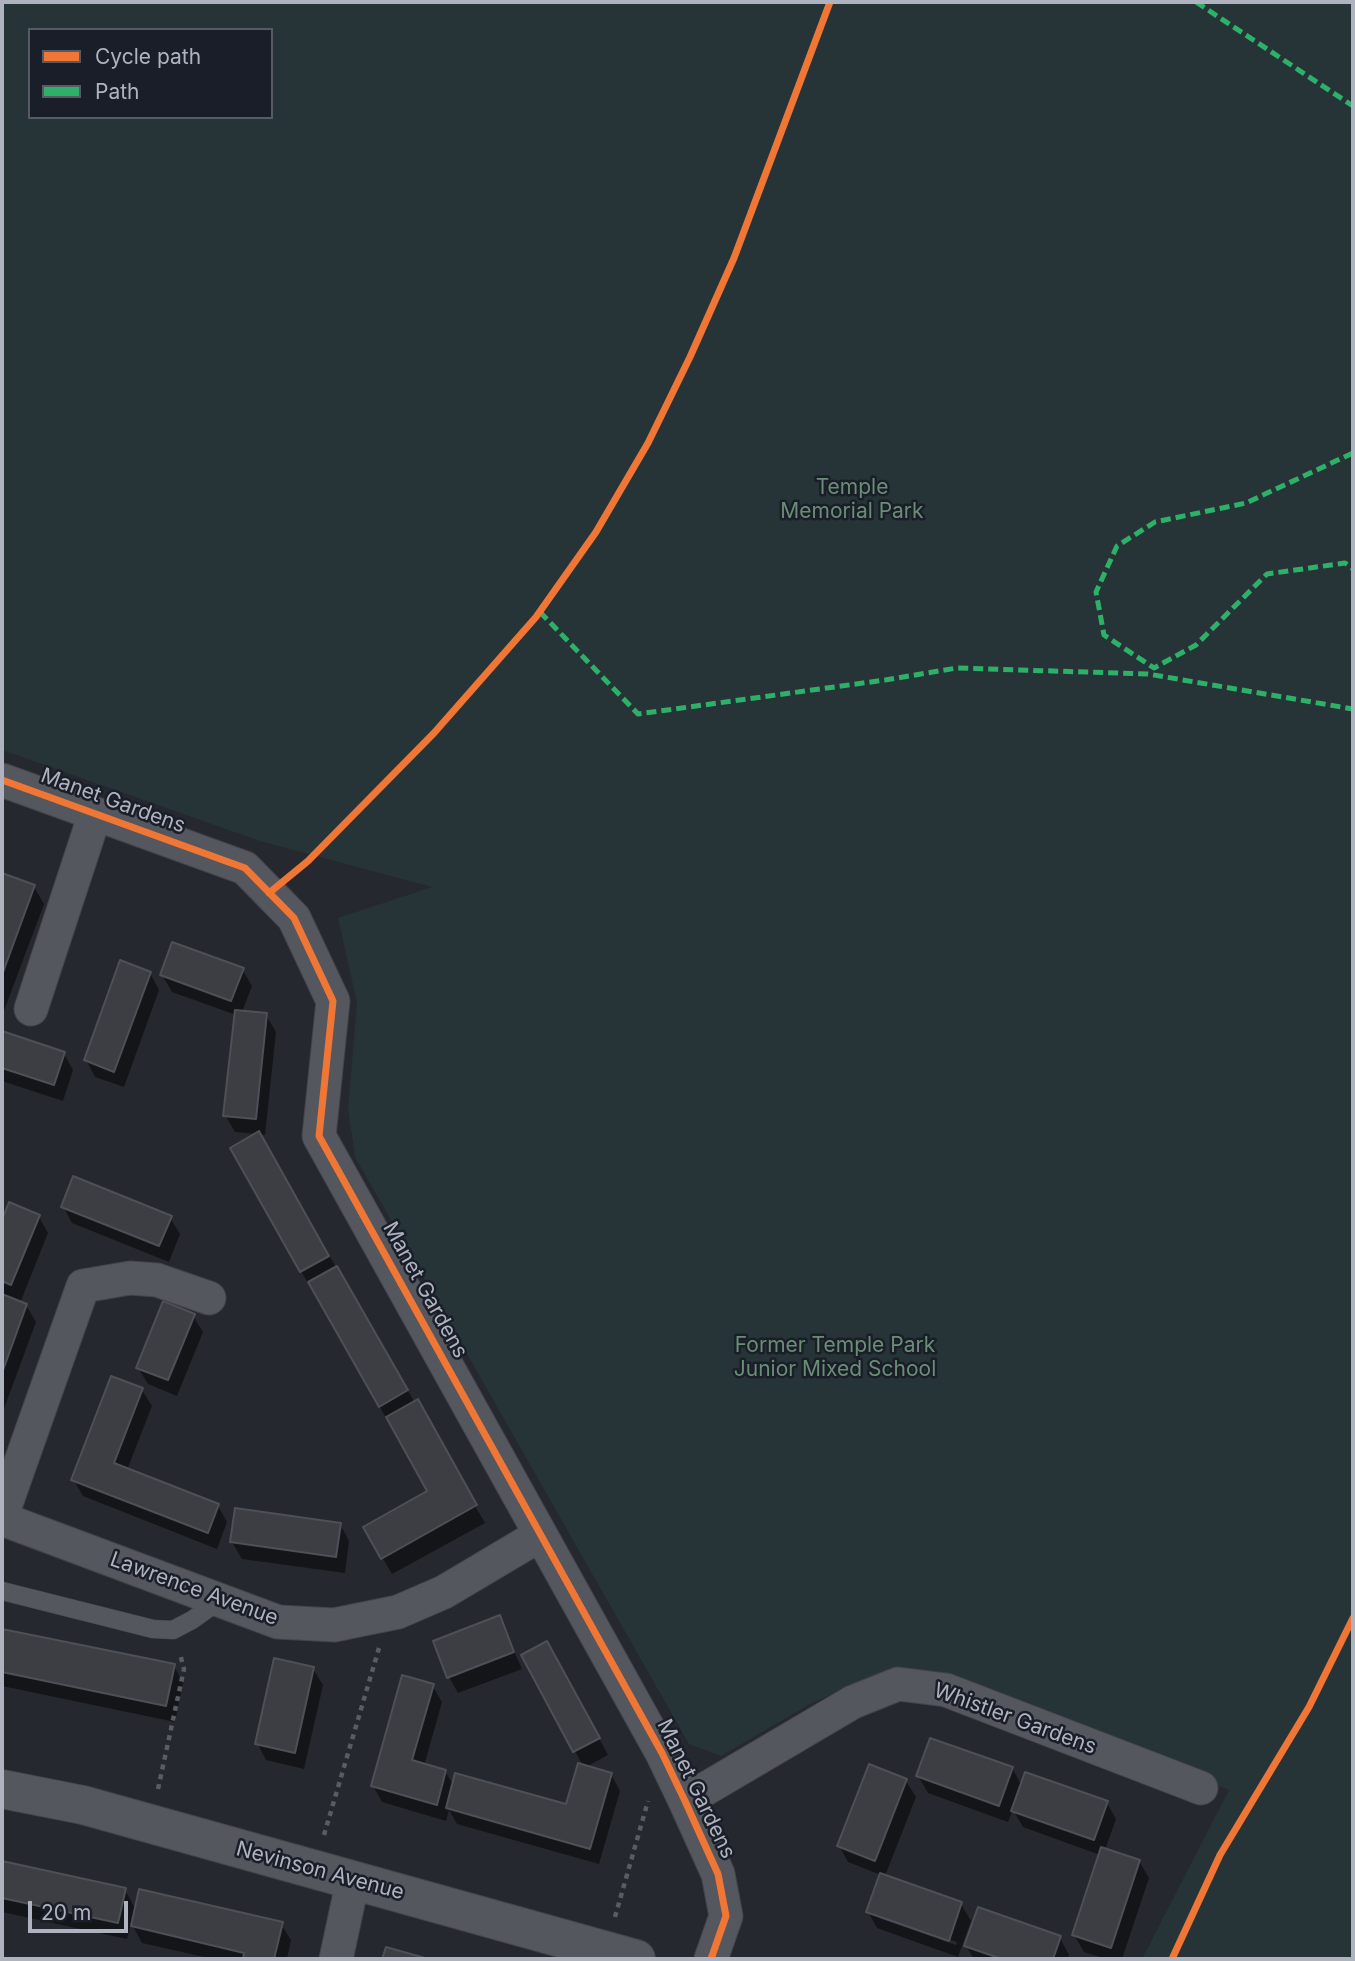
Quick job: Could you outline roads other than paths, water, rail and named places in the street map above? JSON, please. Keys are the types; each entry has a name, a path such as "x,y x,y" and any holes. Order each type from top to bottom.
{"street":[{"name":"Manet Gardens","path":"2,780 245,868 294,918 333,1001 319,1136 662,1753 685,1801 718,1874 726,1916 711,1959"},
{"path":"31,1009 95,814"},
{"path":"2,1517 83,1286 130,1278 157,1280 209,1298"},
{"name":"Lawrence Avenue","path":"2,1517 278,1622 334,1625 390,1614 444,1592 540,1535"},
{"name":"Whistler Gardens","path":"685,1801 853,1702 898,1684 946,1690 1201,1788"},
{"name":"Nevinson Avenue","path":"2,1789 83,1805 621,1955"},
{"path":"336,1959 353,1880"}],"lane":[{"path":"2,1591 153,1629 173,1630 220,1600"}],"park label":[{"name":"Temple Memorial Park","path":"852,500"},
{"name":"Former Temple Park Junior Mixed School","path":"835,1358"}]}
